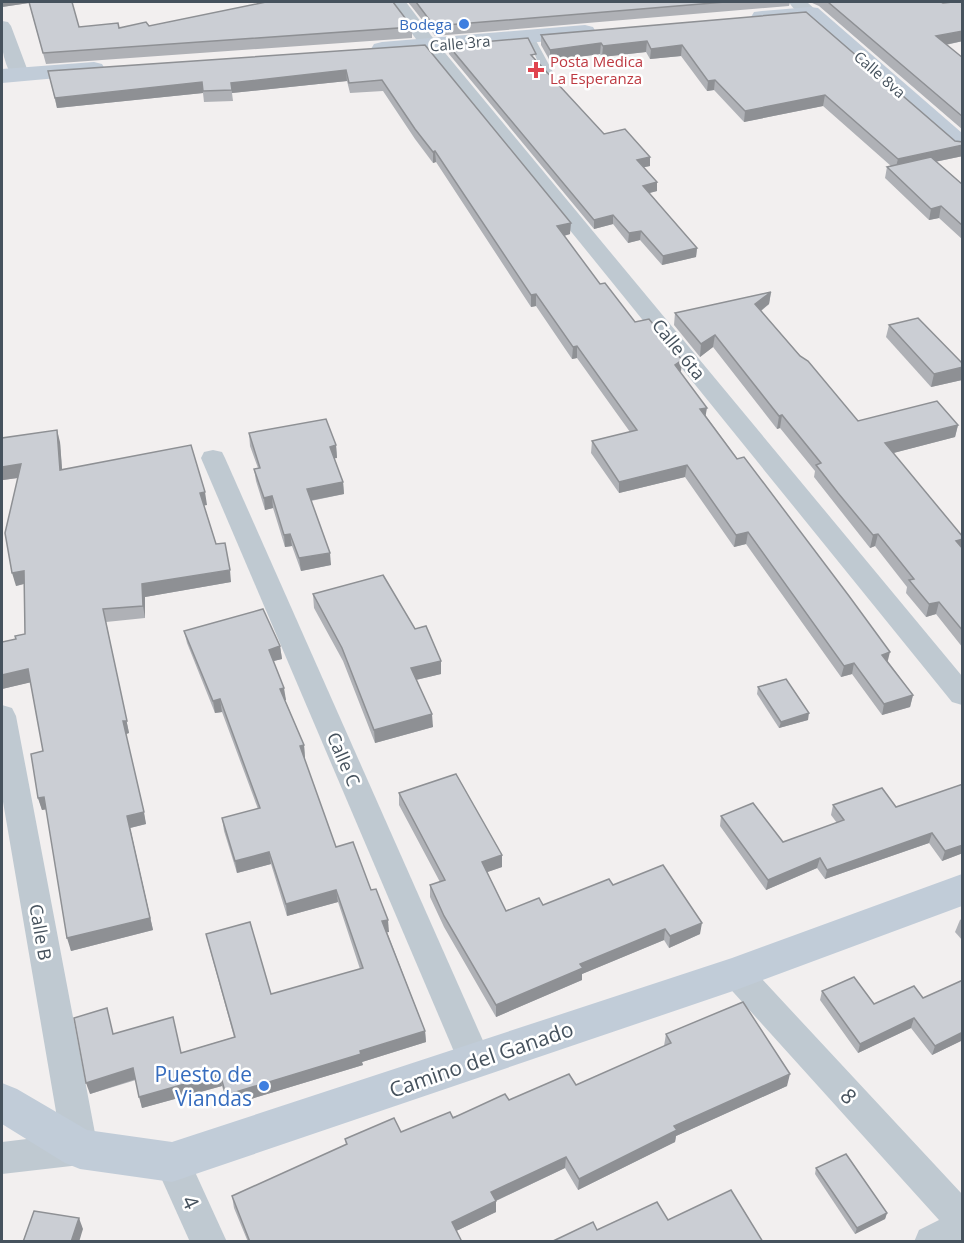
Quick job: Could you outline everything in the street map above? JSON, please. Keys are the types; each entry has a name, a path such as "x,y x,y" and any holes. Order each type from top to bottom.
{"street":[{"name":"Calle 6ta","path":"397,2 430,46 963,695"},
{"path":"740,19 804,7"},
{"name":"Calle 8va","path":"804,7 963,146"},
{"path":"2,26 11,75 114,68"},
{"name":"Calle 3ra","path":"360,51 611,30"},
{"name":"Calle C","path":"213,458 474,1061"},
{"name":"Calle B","path":"2,716 80,1149"},
{"name":"Camino del Ganado","path":"2,1102 80,1149 172,1162 736,973 963,890"},
{"name":"8","path":"736,973 963,1219"},
{"path":"2,1158 80,1149"},
{"name":"4","path":"172,1162 209,1242"},
{"path":"932,1242 963,1227"}],"lane":[{"path":"530,37 549,74"}],"building":[{"path":"29,2 72,2 79,27 118,23 119,28 146,22 149,26 266,2 393,2 412,27 43,53"},
{"path":"416,2 725,2 434,26"},
{"path":"828,2 963,2 963,31 936,36 963,58 963,117"},
{"path":"806,12 955,141 963,142 963,145 898,159 825,95 745,111 715,80 708,81 682,45 651,49 647,41 603,46 601,43 550,50 541,35"},
{"path":"528,38 536,54 531,55 604,134 625,129 650,157 637,160 657,182 643,186 697,248 663,256 641,231 629,233 613,215 594,220 448,45"},
{"path":"425,45 571,223 557,226 600,284 605,283 635,322 649,319 682,360 675,365 707,408 700,409 737,459 744,457 849,596 890,652 882,655 913,695 884,704 854,663 844,666 748,532 736,535 687,465 619,482 592,441 637,430 577,346 573,347 536,294 531,295 435,151 433,152 415,129 382,80 349,83 346,70 231,83 232,90 203,91 202,82 55,98 48,71"},
{"path":"931,157 963,185 963,226 941,206 931,209 887,167"},
{"path":"771,292 755,304 800,356 808,361 858,421 937,401 958,425 885,443 963,537 956,541 963,549 963,631 939,602 929,604 909,580 914,579 878,534 873,535 838,493 816,465 821,463 782,415 779,416 715,335 701,344 675,313"},
{"path":"918,318 963,364 963,367 934,374 889,325"},
{"path":"326,419 336,445 330,447 343,482 307,489 330,553 299,558 290,534 284,535 272,496 264,498 254,469 260,468 249,433"},
{"path":"57,430 60,470 191,445 205,492 200,493 216,544 225,543 230,570 142,584 143,606 103,609 127,721 123,721 144,812 127,816 150,918 67,938 44,797 38,798 31,754 43,751 28,669 2,675 2,642 25,634 24,571 12,573 5,533 21,464 2,467 2,438"},
{"path":"383,575 415,629 426,626 441,661 411,668 432,714 374,730 342,648 313,594"},
{"path":"263,609 280,646 269,650 284,688 280,689 304,745 300,746 336,847 353,842 371,890 376,889 388,920 382,921 425,1031 360,1051 361,1054 226,1095 220,1074 139,1097 133,1068 86,1083 74,1018 107,1008 113,1034 173,1017 181,1053 235,1037 206,934 250,922 271,994 363,968 336,890 286,904 269,852 235,861 222,818 260,808 220,699 213,701 184,631"},
{"path":"786,679 809,713 781,722 758,687"},
{"path":"456,774 502,855 482,862 506,911 539,898 543,905 609,879 613,885 663,865 702,923 670,936 665,929 580,964 583,968 496,1005 444,916 430,885 445,880 399,793"},
{"path":"963,784 963,845 945,851 932,833 827,870 820,858 768,880 721,816 753,803 783,842 844,820 833,805 882,788 896,807"},
{"path":"854,977 874,1004 914,986 923,998 963,980 963,1032 935,1046 914,1018 860,1044 822,991"},
{"path":"743,1002 790,1074 674,1126 677,1130 579,1179 566,1157 491,1192 496,1201 452,1222 462,1242 250,1242 232,1196 347,1144 345,1139 394,1118 401,1132 450,1112 453,1118 505,1094 509,1100 569,1074 576,1085 671,1043 666,1034"},
{"path":"846,1154 887,1213 857,1228 816,1168"},
{"path":"731,1190 763,1242 551,1242 593,1222 597,1230 657,1202 668,1220"},
{"path":"34,1211 79,1218 71,1242 23,1242"}],"place":[{"name":"Bodega","path":"464,24"},
{"name":"Posta Medica La Esperanza","path":"536,70"},
{"name":"Puesto de Viandas","path":"264,1086"}]}
